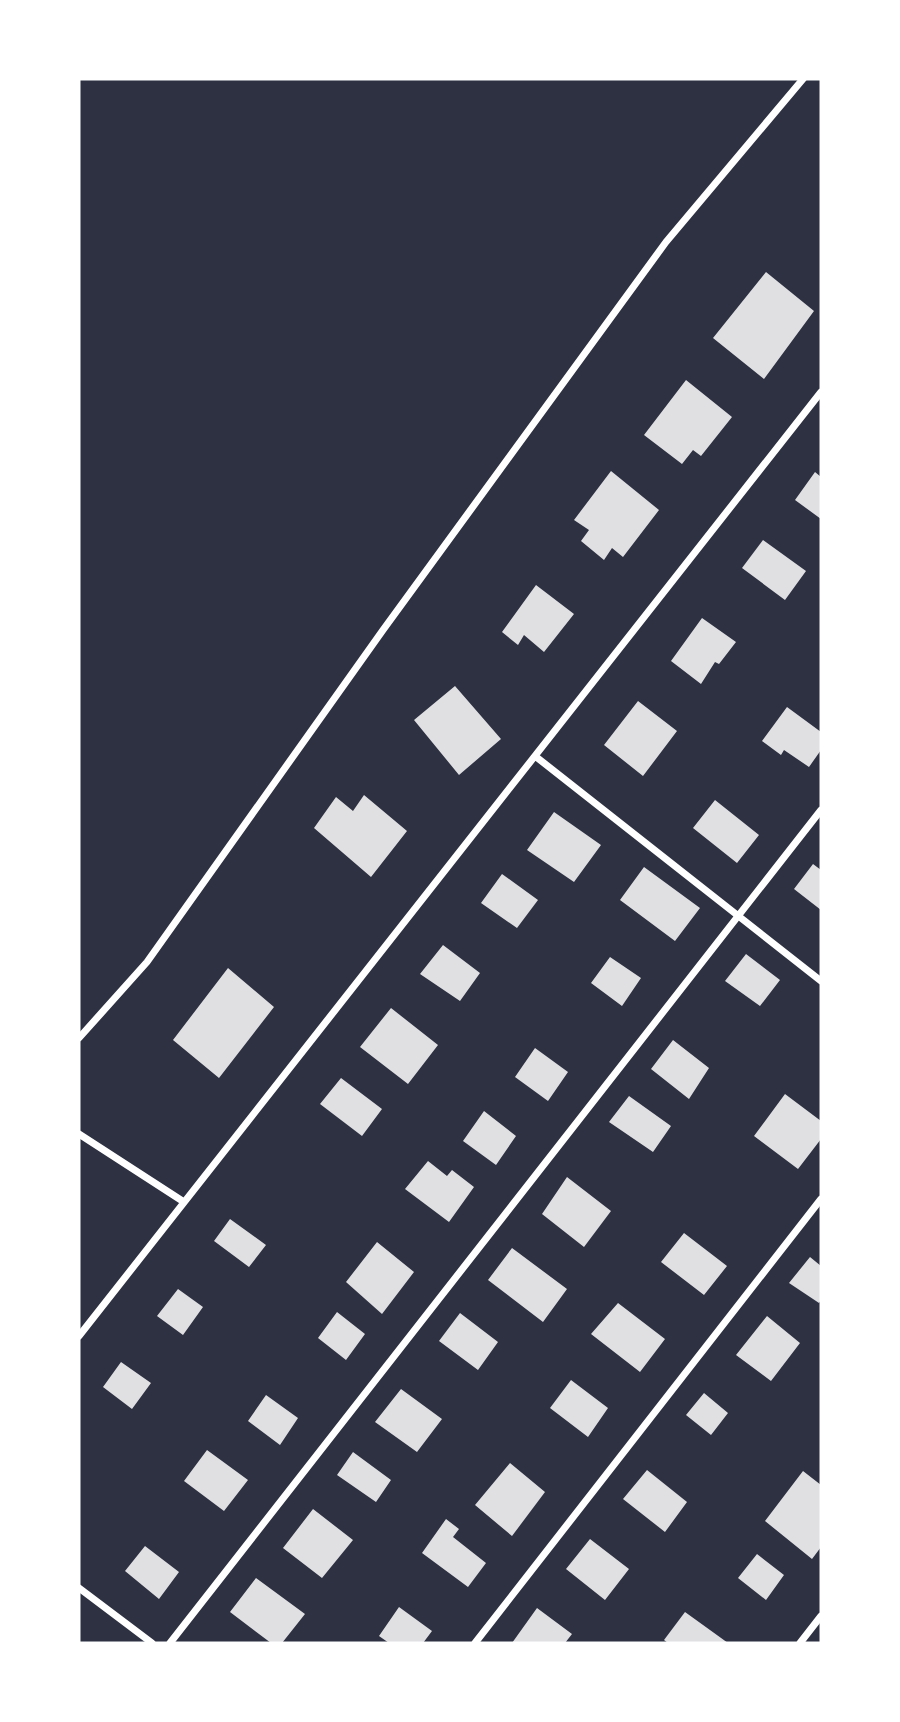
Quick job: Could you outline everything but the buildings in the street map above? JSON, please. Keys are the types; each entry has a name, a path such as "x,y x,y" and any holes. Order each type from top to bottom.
{"street":[{"path":"79,1038 147,962 383,630 666,242 803,79"},
{"path":"79,1336 821,392"},
{"path":"535,756 821,981"},
{"path":"170,1643 821,810"},
{"path":"79,1134 184,1202"},
{"path":"475,1643 821,1199"},
{"path":"79,1588 152,1643"},
{"path":"800,1643 821,1616"}]}
